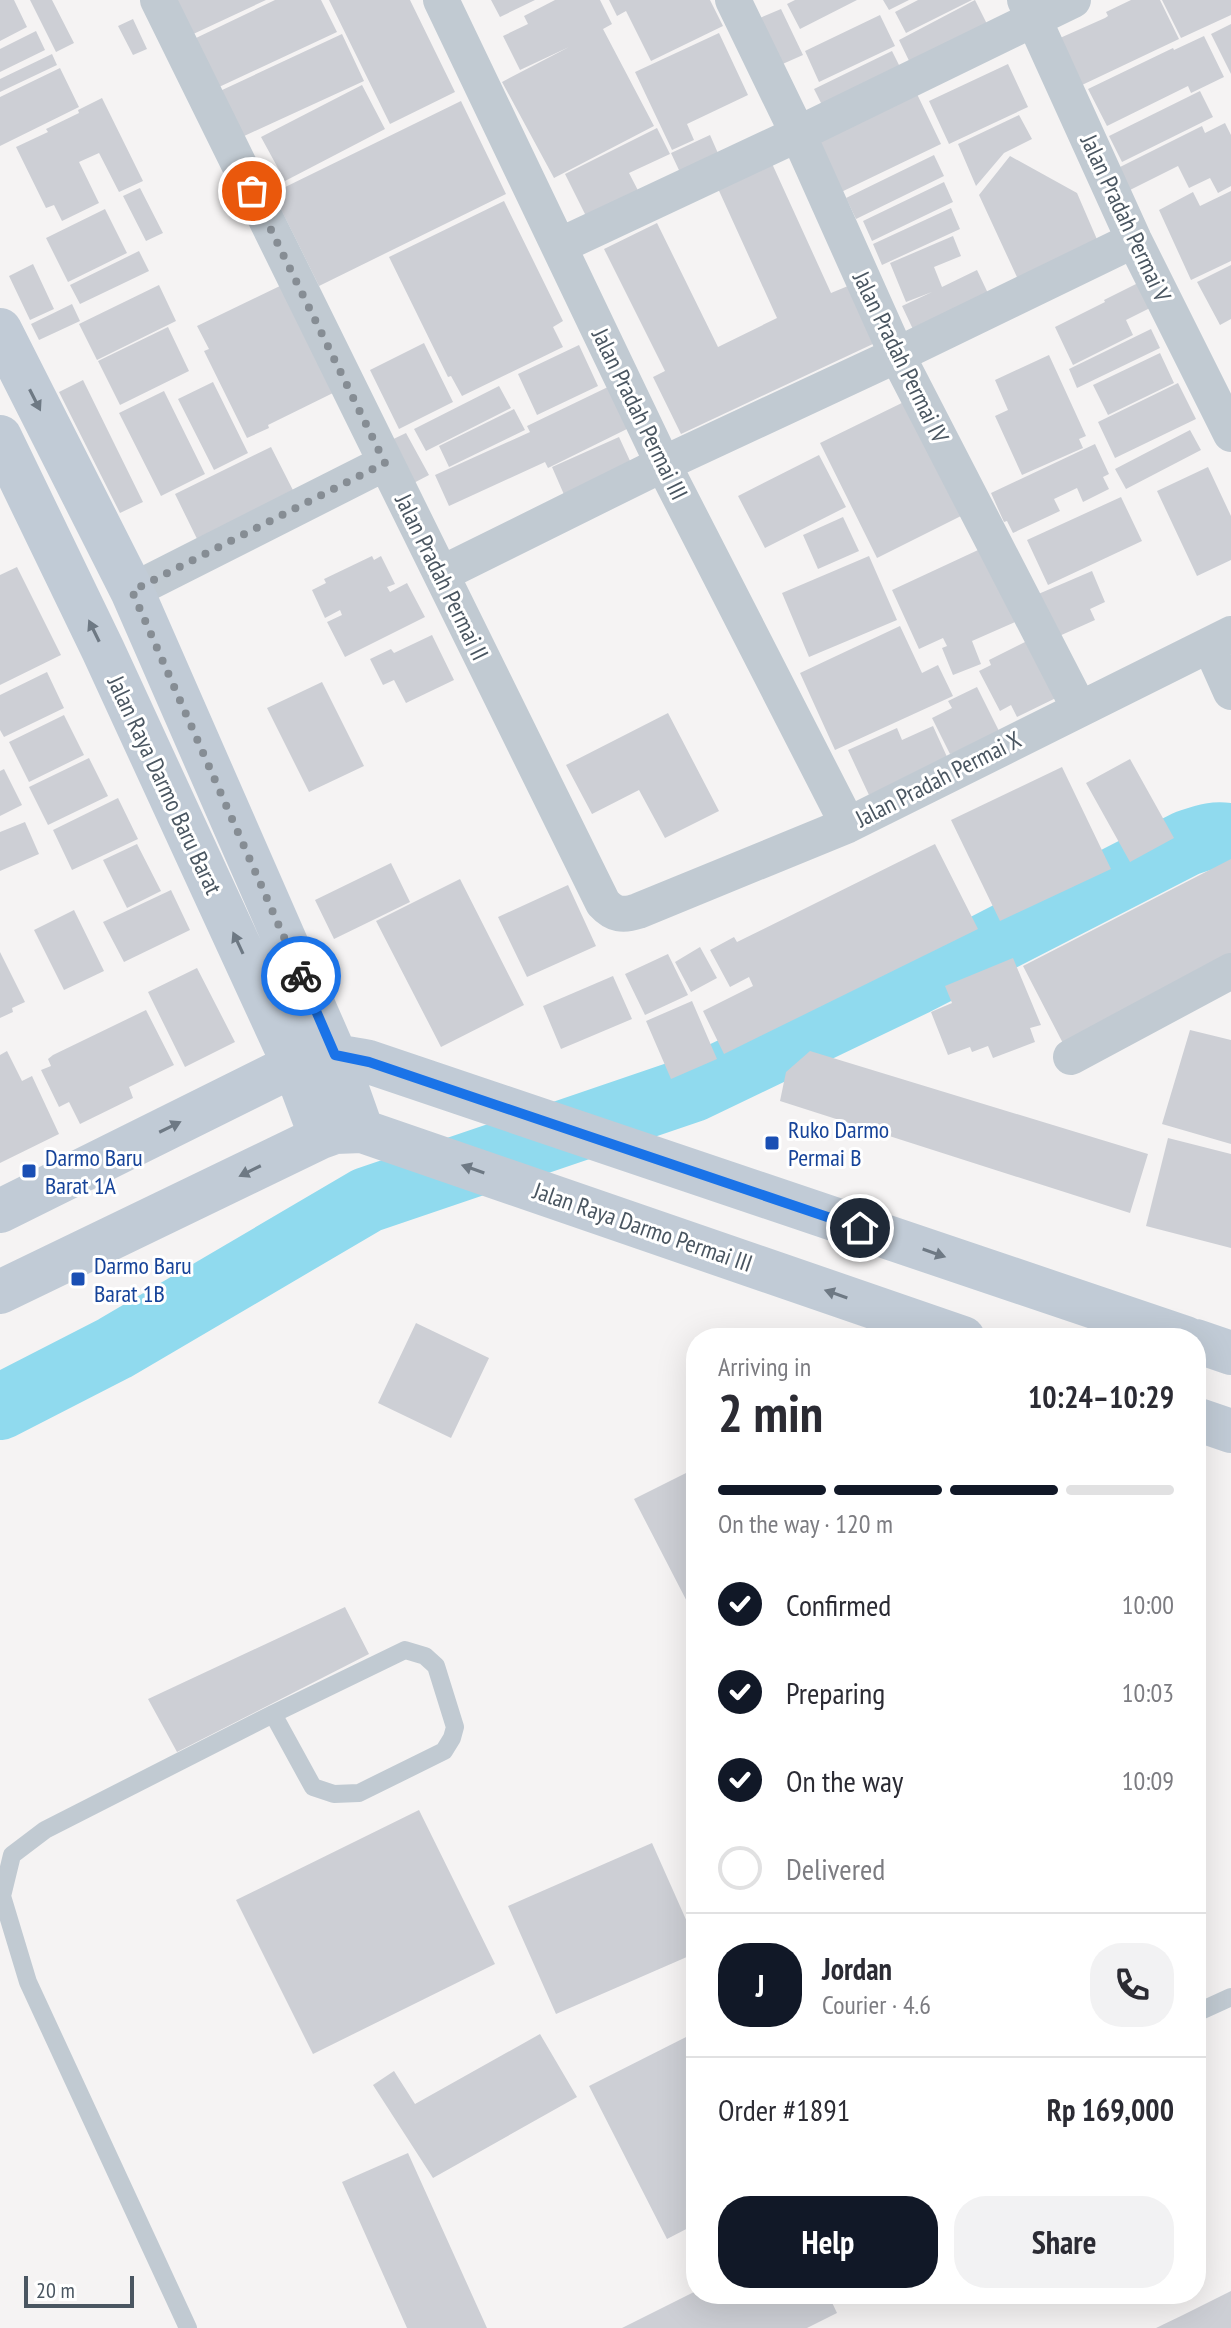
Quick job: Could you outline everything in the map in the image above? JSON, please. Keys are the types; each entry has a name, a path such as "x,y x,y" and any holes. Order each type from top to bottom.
{"main road":[{"name":"Jalan Raya Darmo Baru Barat","path":"0,330 132,591 341,1134"},
{"name":"Jalan Raya Darmo Baru Barat","path":"0,437 103,650 315,1060"},
{"path":"0,1211 315,1060 369,1062 1156,1328"},
{"path":"0,1292 341,1134"},
{"name":"Jalan Raya Darmo Permai III","path":"341,1134 422,1152 934,1328"},
{"path":"1206,1344 1231,1353"}],"street":[{"name":"Jalan Pradah Permai II","path":"158,0 603,903 616,914 627,915 638,911"},
{"name":"Jalan Pradah Permai III","path":"441,0 663,464 848,825"},
{"name":"Jalan Pradah Permai IV","path":"733,0 798,134 897,355 1079,708"},
{"path":"559,246 798,134 1030,9 1073,0"},
{"name":"Jalan Pradah Permai V","path":"1030,9 1134,240 1231,434"},
{"path":"441,574 663,464 1134,240"},
{"path":"132,591 385,463"},
{"path":"1220,640 1231,692"},
{"name":"Jalan Pradah Permai X","path":"638,911 848,825 1220,640"},
{"path":"1071,1057 1231,971"}],"lane":[{"path":"188,2328 28,1982 2,1896 12,1855 45,1830 273,1714 405,1650 425,1656 436,1666 455,1727 444,1751 359,1793 334,1794 313,1787 273,1714"},
{"path":"1206,2008 1231,1997"}],"building":[{"path":"0,0 14,0 27,27 0,41"},
{"path":"30,0 52,0 74,43 56,52"},
{"path":"172,0 266,0 189,36"},
{"path":"275,0 321,0 337,32 219,87 196,38"},
{"path":"329,0 410,0 455,92 390,124"},
{"path":"491,0 535,0 500,17"},
{"path":"555,0 600,0 612,24 603,29 654,126 554,178 502,82 569,47 520,70 503,36 528,24 524,16"},
{"path":"609,0 710,0 723,26 651,61 626,11 617,16"},
{"path":"795,0 857,0 800,29 787,4"},
{"path":"883,0 909,0 889,10"},
{"path":"918,0 972,0 906,33 895,12"},
{"path":"975,0 990,30 913,69 899,40"},
{"path":"1131,0 1160,0 1179,39 1082,85 1060,38 1105,18 1108,16 1106,12"},
{"path":"1162,0 1231,0 1231,15 1181,38"},
{"path":"781,9 803,55 778,66 755,20"},
{"path":"880,15 895,46 819,82 805,51"},
{"path":"133,19 147,49 133,55 118,26"},
{"path":"1231,24 1231,74 1211,34"},
{"path":"36,31 45,50 0,72 0,49"},
{"path":"719,33 748,95 687,124 694,140 672,150 635,72"},
{"path":"342,34 364,81 242,137 220,91"},
{"path":"1204,36 1224,77 1191,93 1188,86 1107,126 1088,89"},
{"path":"892,51 906,79 828,117 814,89"},
{"path":"52,54 57,65 0,92 0,79"},
{"path":"1008,64 1028,107 949,144 929,101"},
{"path":"60,68 79,107 0,146 0,97"},
{"path":"362,85 385,129 285,181 261,137"},
{"path":"1200,91 1213,117 1122,162 1109,136"},
{"path":"917,94 941,144 835,195 811,145"},
{"path":"102,98 143,181 119,192 99,153 79,162 99,203 62,221 54,205 46,208 16,147 48,132 46,129"},
{"path":"461,101 506,194 319,286 273,193"},
{"path":"1019,115 1032,139 1004,153 976,186 958,144"},
{"path":"1225,123 1231,135 1231,186 1218,193 1210,178 1189,188 1178,166 1124,193 1112,171 1202,126 1205,133"},
{"path":"657,128 670,154 629,173 645,204 593,230 565,174"},
{"path":"710,135 724,167 685,183 671,153"},
{"path":"934,155 944,176 856,219 846,198"},
{"path":"1010,156 1077,193 1102,251 1022,288 979,195"},
{"path":"769,157 831,293 848,286 875,343 681,434 653,377 665,371 604,249 657,223 718,347 777,318 715,182"},
{"path":"944,182 953,202 872,241 863,221"},
{"path":"140,188 163,233 146,241 123,196"},
{"path":"1231,191 1231,261 1191,280 1159,210 1193,192 1200,206"},
{"path":"504,201 563,321 553,327 563,347 462,396 451,376 448,377 389,257"},
{"path":"951,208 960,229 882,265 873,244"},
{"path":"105,209 127,253 68,282 46,238"},
{"path":"953,236 961,256 934,267 942,287 977,270 994,306 919,342 902,306 932,292 906,302 890,263"},
{"path":"139,251 149,271 80,304 70,285"},
{"path":"33,264 54,309 30,320 9,276"},
{"path":"1231,265 1231,319 1220,325 1197,282"},
{"path":"1138,283 1150,308 1126,320 1133,335 1073,365 1055,327"},
{"path":"159,285 176,321 97,360 79,324"},
{"path":"282,285 335,392 247,438 204,351 209,349 197,326"},
{"path":"72,304 80,321 39,340 31,324"},
{"path":"168,327 189,371 120,405 98,361"},
{"path":"1151,329 1160,348 1077,388 1069,369"},
{"path":"424,343 453,402 399,429 370,370"},
{"path":"579,345 598,386 537,415 518,374"},
{"path":"1160,353 1174,383 1108,415 1093,385"},
{"path":"1049,355 1086,436 1079,439 1083,448 1022,475 995,416 1008,410 995,380"},
{"path":"83,380 143,502 120,513 59,392"},
{"path":"213,382 248,453 214,470 178,399"},
{"path":"1178,383 1196,419 1115,458 1098,422"},
{"path":"499,386 511,408 426,451 414,429"},
{"path":"610,386 631,427 548,468 545,462 449,506 435,475 530,432 527,426"},
{"path":"164,391 205,474 161,496 119,413"},
{"path":"910,399 967,513 877,558 820,443"},
{"path":"514,409 525,430 449,467 439,446"},
{"path":"1190,430 1201,450 1126,489 1115,469"},
{"path":"406,433 429,475 406,487 383,444"},
{"path":"619,437 637,476 569,506 552,467"},
{"path":"1095,444 1109,474 1103,477 1109,489 1083,502 1077,488 1054,499 1060,511 1013,533 1007,521 1004,522 991,493"},
{"path":"271,447 299,502 202,549 175,494"},
{"path":"819,455 846,507 765,548 738,496"},
{"path":"1208,467 1231,516 1231,560 1197,576 1157,491"},
{"path":"1121,497 1142,541 1048,585 1027,540"},
{"path":"843,517 859,551 818,569 803,535"},
{"path":"991,544 1022,619 972,641 981,664 953,675 942,648 947,646 943,638 919,649 892,590"},
{"path":"372,556 374,560 381,556 395,584 387,587 390,592 407,583 425,617 345,657 327,622 342,615 340,610 325,618 312,590 326,583 324,579"},
{"path":"869,556 897,620 809,657 782,593"},
{"path":"17,567 61,655 0,685 0,575"},
{"path":"1092,571 1105,602 1090,609 1095,620 1057,637 1036,595"},
{"path":"900,626 922,673 938,665 953,696 835,750 800,673"},
{"path":"432,635 454,680 406,703 394,680 383,685 370,659 391,649 394,653"},
{"path":"1031,639 1060,696 1017,717 1011,705 1000,711 979,671 991,665 989,660"},
{"path":"47,672 64,708 4,737 0,730 0,695"},
{"path":"322,682 364,766 309,792 267,708"},
{"path":"977,687 1003,739 950,754 932,718 952,708 948,701"},
{"path":"668,713 719,811 665,838 639,790 592,814 566,765"},
{"path":"64,715 84,755 29,782 9,742"},
{"path":"933,726 948,759 869,795 848,750 897,728 902,740"},
{"path":"89,758 108,796 48,825 29,787"},
{"path":"1130,759 1174,838 1130,862 1086,783"},
{"path":"1062,767 1111,869 1000,921 951,820"},
{"path":"4,769 22,805 0,816 0,771"},
{"path":"118,798 138,839 72,870 53,830"},
{"path":"25,822 39,854 0,871 0,832"},
{"path":"137,844 161,891 127,908 103,860"},
{"path":"935,844 978,929 724,1054 703,1011 753,986 749,977 730,987 710,950 734,937 737,942"},
{"path":"1231,859 1231,967 1067,1051 1023,966"},
{"path":"391,863 410,902 334,939 315,900"},
{"path":"460,879 524,1005 441,1047 376,921"},
{"path":"568,885 596,946 527,977 498,917"},
{"path":"171,890 190,930 124,962 103,922"},
{"path":"74,910 104,971 64,990 34,930"},
{"path":"700,947 717,978 691,992 675,962"},
{"path":"0,952 25,1002 0,1018"},
{"path":"668,954 688,995 645,1015 625,974"},
{"path":"1013,958 1041,1025 1030,1028 1035,1042 993,1058 988,1046 972,1052 970,1047 948,1055 931,1012 952,1003 945,986"},
{"path":"197,968 235,1042 185,1067 148,992"},
{"path":"613,976 632,1019 561,1049 543,1006"},
{"path":"692,1001 717,1059 671,1079 646,1021"},
{"path":"146,1010 174,1065 129,1087 133,1098 80,1124 69,1102 59,1107 41,1070 51,1066 48,1059 53,1055"},
{"path":"1190,1030 1231,1040 1231,1144 1162,1124"},
{"path":"7,1051 22,1081 32,1076 59,1134 0,1163 0,1055"},
{"path":"810,1051 1148,1154 1130,1213 780,1101 786,1072"},
{"path":"1168,1138 1231,1154 1231,1248 1146,1226"},
{"path":"416,1323 489,1358 451,1438 378,1403"},
{"path":"686,1473 686,1600 634,1499"},
{"path":"345,1607 369,1654 177,1752 148,1699"},
{"path":"419,1810 495,1964 313,2054 236,1900"},
{"path":"652,1843 686,1920 686,1957 556,2014 508,1906"},
{"path":"540,2034 577,2097 433,2178 373,2085 394,2071 415,2104"},
{"path":"686,2037 686,2229 667,2239 589,2086"},
{"path":"408,2153 487,2328 407,2328 342,2182"},
{"path":"1231,2291 1231,2328 1156,2328 1206,2304"},
{"path":"686,2296 686,2304 833,2304 837,2313 807,2328 622,2328"}],"waterway":[{"path":"0,1407 115,1348 367,1200 693,1089 916,982 1187,843 1215,835 1231,837"}],"way so far":[{"path":"252,191 385,463 132,591 301,976"}],"place":[{"name":"Ruko Darmo Permai B","path":"772,1143"},
{"name":"Darmo Baru Barat 1A","path":"29,1171"},
{"name":"Darmo Baru Barat 1B","path":"78,1279"}],"route":[{"path":"301,976 335,1055 369,1062 860,1228"}]}
